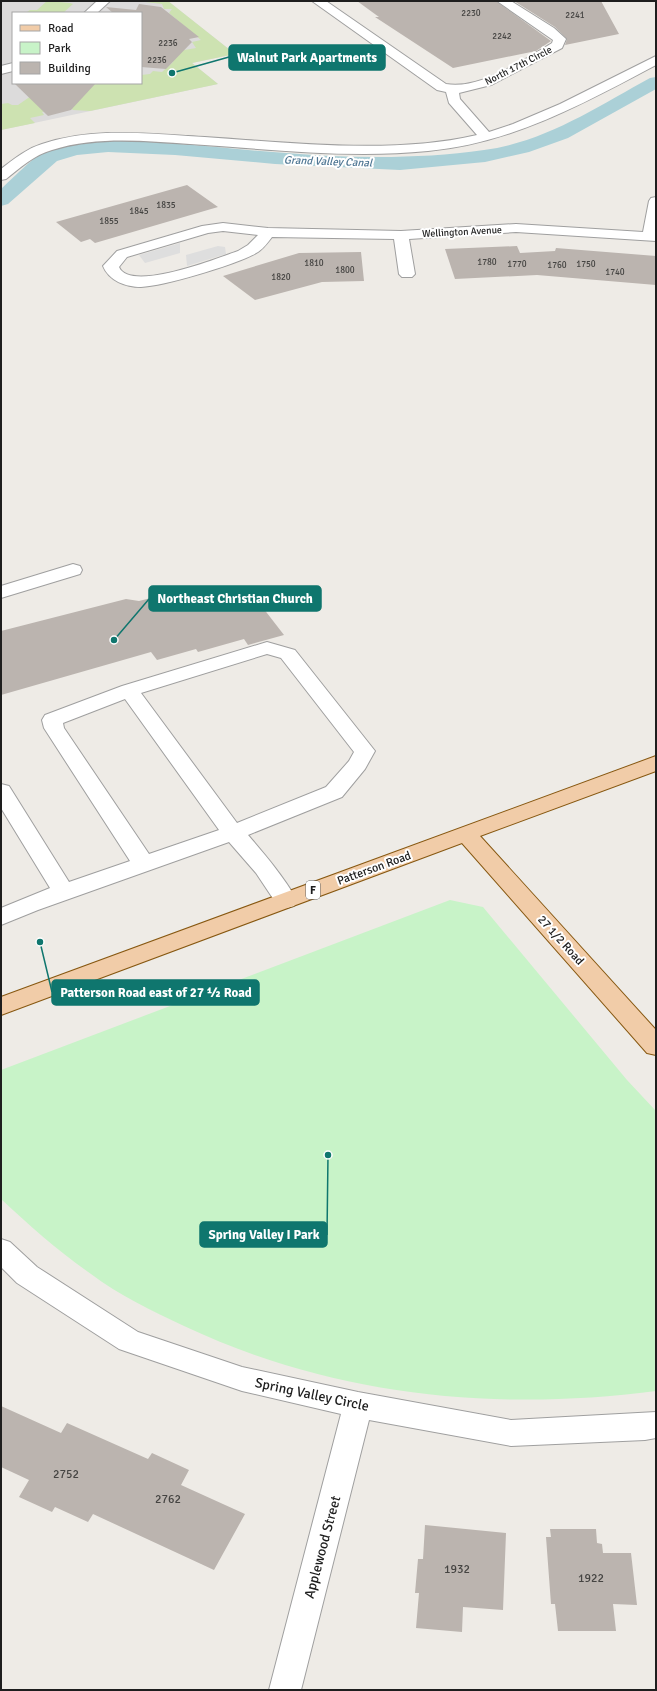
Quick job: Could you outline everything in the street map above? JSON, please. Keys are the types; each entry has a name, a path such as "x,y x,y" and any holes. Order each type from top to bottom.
{"main road":[{"name":"Patterson Road","path":"1,1006 656,763"},
{"name":"27 1/2 Road","path":"466,834 656,1046"}],"street":[{"path":"91,12 104,1"},
{"path":"318,1 442,87 452,90 454,100 486,137"},
{"name":"North 17th Circle","path":"452,90 468,89 484,84 558,45 560,39 550,31 503,1"},
{"path":"1,176 36,151 64,141 83,138 124,136 357,150 424,147 451,144 486,137 553,114 656,60"},
{"path":"1,70 12,67"},
{"path":"653,237 656,201"},
{"name":"Wellington Avenue","path":"268,232 251,250 233,258 157,280 142,282 128,280 112,271 111,266 122,254 207,229 240,228 268,232 401,235 516,228 653,237"},
{"path":"401,235 407,274"},
{"path":"1,592 73,570"},
{"path":"1,917 30,904 233,833 334,792 358,764 366,750 288,654 267,648 130,690 52,720 54,728 144,864"},
{"path":"130,690 233,833 264,868 286,900"},
{"path":"1,791 64,892"},
{"name":"Spring Valley Circle","path":"1,1250 27,1274 129,1341 242,1379 358,1405 511,1432 645,1427 656,1425"},
{"name":"Applewood Street","path":"285,1690 358,1405"}],"shaded area":[{"path":"1,1 168,1 235,54 192,63 218,84 1,130"},
{"path":"180,243 180,253 145,263 139,255"},
{"path":"218,246 225,247 226,254 187,266 186,255"}],"green space":[{"path":"47,1 73,4 64,12 27,12 30,10 37,10"},
{"path":"137,1 168,1 235,54 192,63 218,84 90,111 73,110 68,105 42,112 44,115 30,118 35,123 1,130 1,104 8,103 18,105 31,96 97,84 142,84 142,75 150,74 153,71 162,72 173,62 173,52 196,48 192,42 201,40 169,13 172,9 164,9 162,4"},
{"path":"450,900 483,907 627,1080 656,1111 656,1391 595,1397 535,1400 475,1398 415,1393 356,1383 298,1369 240,1350 184,1326 124,1296 67,1256 1,1199 1,1070"}],"building":[{"path":"357,1 496,1 551,41 536,51 453,68 375,17 379,17"},
{"path":"514,1 601,1 619,34 565,45 567,39 555,27"},
{"path":"139,4 161,7 199,37 189,39 192,42 166,69 142,67 142,12 112,12 106,7 136,10"},
{"path":"15,84 95,84 71,110 48,116"},
{"path":"187,185 218,207 95,243 90,239 81,242 56,222"},
{"path":"517,246 520,253 555,251 556,248 656,256 656,285 537,275 455,279 445,249"},
{"path":"361,252 364,281 322,282 255,300 223,276 299,253"},
{"path":"198,586 210,602 250,591 284,635 248,645 244,639 198,652 196,649 157,660 151,652 1,695 1,631 126,599 139,601"},
{"path":"1,1406 61,1433 67,1423 148,1459 152,1453 189,1470 181,1485 245,1514 214,1570 93,1514 88,1522 55,1507 52,1512 19,1497 29,1480 1,1467"},
{"path":"425,1525 506,1533 503,1610 463,1607 462,1632 416,1628 419,1593 415,1593 418,1559 423,1559"},
{"path":"550,1529 596,1529 597,1543 602,1544 603,1553 631,1553 637,1605 613,1604 616,1631 558,1631 555,1604 551,1604 546,1537 551,1537"}],"waterway":[{"name":"Grand Valley Canal","path":"1,200 50,157 75,149 108,146 175,149 275,158 400,164 485,156 522,148 561,134 656,82"}],"place":[{"name":"Walnut Park Apartments","path":"172,73"},
{"name":"Northeast Christian Church","path":"114,640"},
{"name":"Patterson Road east of 27 ½ Road","path":"40,942"},
{"name":"Spring Valley I Park","path":"328,1155"}]}
